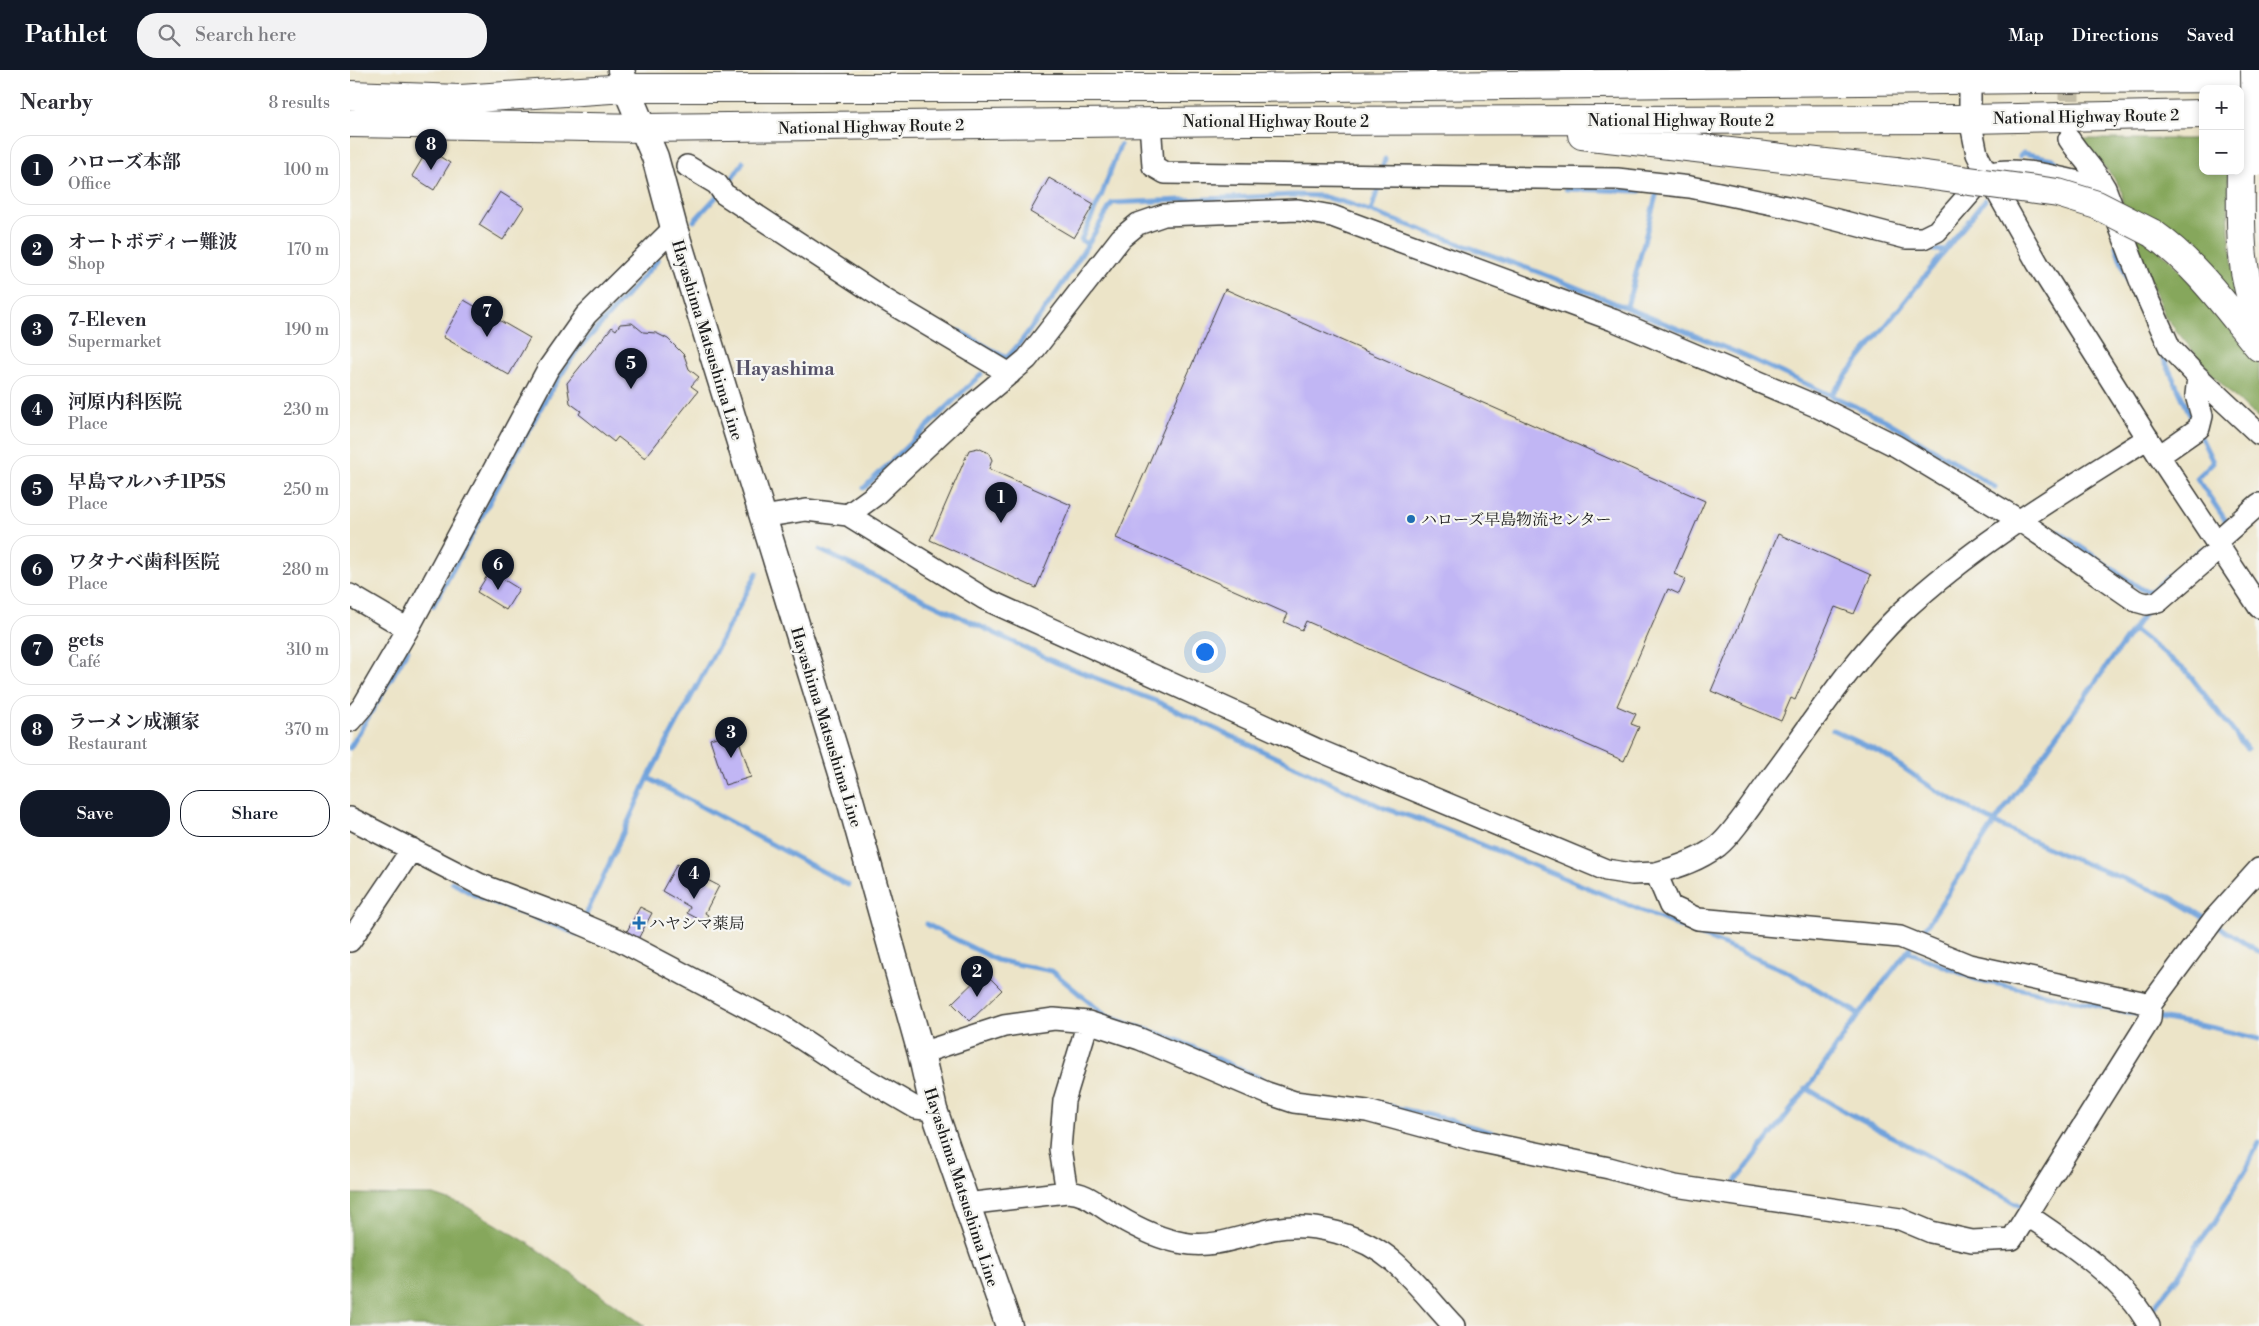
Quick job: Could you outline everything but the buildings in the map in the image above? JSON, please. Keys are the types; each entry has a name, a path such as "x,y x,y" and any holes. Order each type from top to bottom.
{"highway":[{"path":"2036,79 2094,70"},
{"path":"2240,70 2240,85"},
{"path":"2255,70 2243,264 2251,302 2259,320"},
{"name":"National Highway Route 2","path":"350,95 460,99 624,79 1249,88 1970,75 2036,79 2259,78"},
{"path":"2244,113 2259,113"},
{"name":"National Highway Route 2","path":"350,123 644,128 1247,121 1970,119 2199,114"},
{"path":"1247,121 1353,129 1581,135 1896,171 2058,194 2098,205 2152,233 2196,271 2259,347"},
{"path":"2244,122 2259,247"}],"main road":[{"name":"Hayashima Matsushima Line","path":"624,79 654,157 762,517 849,796 921,1052 934,1110 1009,1326"}],"street":[{"path":"1970,75 1970,119 1977,154 1987,174 2038,264 2154,447 2259,607"},
{"path":"1150,122 1153,166 1165,173 1616,179 1690,187 1777,205 1906,238 1923,238 1937,231 1987,174 1998,170 2016,170 2105,188"},
{"path":"2069,140 2082,159 2097,174 2105,188 2144,288 2170,348 2259,434"},
{"path":"687,166 717,184 722,192 884,299 1010,374"},
{"path":"848,515 874,496 960,415 1027,359 1120,238 1138,224 1164,215 1298,210 1332,216 1613,320 1810,403 1896,446 2019,520 2136,601 2147,604 2158,602 2259,504"},
{"path":"350,721 363,706 408,629 548,369 586,315 674,228"},
{"path":"762,517 806,510 848,515 985,599 1318,750 1606,870 1632,874 1656,873 1692,862 1719,845 1746,812 1860,659 1896,620 1957,565 2019,520 2154,447 2196,430 2202,416 2196,396 2198,377"},
{"path":"350,595 408,629"},
{"path":"350,818 479,884 556,912 619,940 782,1026 832,1059 916,1108 934,1110"},
{"path":"350,941 412,849"},
{"path":"921,1052 1004,1026 1054,1019 1088,1022 1140,1038 1267,1093 1294,1102 1367,1111 1478,1141 1609,1168 1675,1186 1900,1219 1931,1232 1972,1241 2012,1239 2151,1011 2214,919 2259,869"},
{"path":"1656,873 1670,906 1698,919 1900,937 1969,965 2151,1011"},
{"path":"1067,1192 1060,1149 1064,1101 1088,1022"},
{"path":"966,1204 1081,1192 1145,1232 1184,1244 1222,1243 1274,1229 1300,1227 1329,1231 1362,1242 1393,1262 1454,1326"},
{"path":"2027,1216 2067,1241 2090,1260 2140,1309 2149,1326"}],"green space":[{"path":"2078,139 2199,139 2199,175 2228,175 2229,230 2236,297 2228,296 2122,204 2122,191 2116,181"},
{"path":"2129,227 2170,259 2259,364 2259,418 2243,406 2213,375 2165,317"},
{"path":"350,1194 434,1195 464,1205 528,1243 645,1326 350,1326"}],"waterway":[{"path":"1088,244 1081,240 1102,194 1120,145"},
{"path":"2020,156 2023,153 2053,159 2062,167"},
{"path":"1383,166 1385,159"},
{"path":"726,188 743,162"},
{"path":"1371,211 1379,185"},
{"path":"1378,188 1390,185"},
{"path":"1566,189 1640,191"},
{"path":"1627,307 1657,192"},
{"path":"694,221 718,195"},
{"path":"1004,360 1020,343 1055,295 1112,203 1295,195 1321,196 1350,204 1546,275 1738,353 1885,420 1995,487"},
{"path":"1831,395 1985,200"},
{"path":"2116,246 2128,282 2194,423"},
{"path":"1914,248 1945,251"},
{"path":"433,606 545,400 576,352 658,260"},
{"path":"959,331 1006,358"},
{"path":"864,488 981,374"},
{"path":"2199,433 2213,462 2197,478 2228,524"},
{"path":"2059,532 2143,590 2151,591"},
{"path":"2150,599 2151,591 2202,549"},
{"path":"820,550 1057,663 1156,701 1384,808 1421,820 1574,882 1788,972 1859,1014"},
{"path":"585,917 648,778 757,573"},
{"path":"1922,933 1995,822 2147,610"},
{"path":"2134,630 2187,672 2247,749"},
{"path":"350,748 408,650"},
{"path":"1833,730 1882,753 1935,790 2003,827 2064,855 2170,897 2208,920"},
{"path":"648,778 848,885"},
{"path":"452,882 474,895 577,934 578,932"},
{"path":"926,924 996,960 1052,971 1106,1016 1175,1039 1262,1079"},
{"path":"2215,924 2259,952"},
{"path":"1729,1185 1733,1185 1815,1078 1859,1014 1910,948"},
{"path":"1907,951 1975,979 2146,1016"},
{"path":"2154,1017 2215,1028 2259,1039"},
{"path":"1806,1088 1846,1112 2021,1206"},
{"path":"1367,1101 1446,1119 1497,1134"},
{"path":"2151,1310 2178,1277 2195,1248 2214,1223 2247,1167 2259,1142"},
{"path":"2090,1248 2109,1263"}],"tunnel":[{"path":"2069,70 2069,132"}],"place":[{"name":"ラーメン成瀬家","path":"431,170"},
{"name":"gets","path":"487,337"},
{"name":"早島マルハチ1P5S","path":"631,389"},
{"name":"ハローズ早島物流センター","path":"1411,519"},
{"name":"ハローズ本部","path":"1001,523"},
{"name":"ワタナベ歯科医院","path":"498,590"},
{"name":"7-Eleven","path":"731,758"},
{"name":"河原内科医院","path":"694,899"},
{"name":"ハヤシマ薬局","path":"639,923"},
{"name":"オートボディー難波","path":"977,997"}],"district":[{"name":"Hayashima","path":"785,368"}]}
